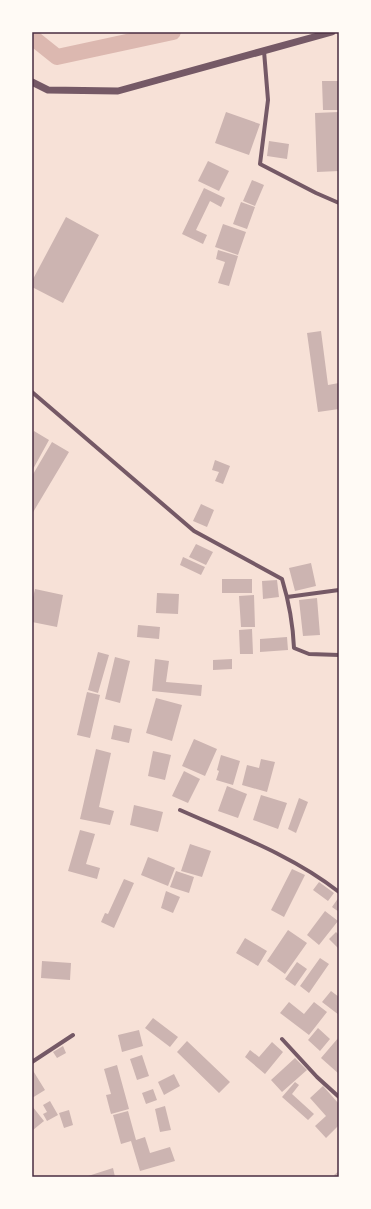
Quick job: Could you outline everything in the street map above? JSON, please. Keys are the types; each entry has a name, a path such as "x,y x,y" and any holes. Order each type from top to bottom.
{"street":[{"path":"32,82 48,90 118,91 332,32"},
{"path":"264,51 268,100 260,164 316,193 339,203"},
{"path":"32,392 194,531 282,579 293,627 294,648 309,654 339,655"},
{"path":"287,597 339,590"},
{"path":"180,810 277,854 321,878 339,892"},
{"path":"32,1062 73,1035"},
{"path":"282,1039 317,1077 339,1098"}],"building":[{"path":"322,81 339,81 339,110 323,110"},
{"path":"226,112 260,124 249,155 215,143"},
{"path":"339,112 339,171 317,172 315,113"},
{"path":"269,141 289,144 287,159 267,156"},
{"path":"208,161 229,171 219,191 198,181"},
{"path":"252,180 264,185 255,206 243,201"},
{"path":"204,188 225,198 221,207 210,201 196,230 207,235 203,244 182,234"},
{"path":"241,202 255,207 247,229 233,224"},
{"path":"66,217 99,235 63,303 32,287 32,281"},
{"path":"223,224 246,232 238,255 215,247"},
{"path":"218,250 238,256 229,286 218,283 225,262 216,259"},
{"path":"321,331 328,385 339,383 339,409 318,412 307,333"},
{"path":"34,431 49,440 32,471 32,436"},
{"path":"52,442 69,452 32,514 32,476"},
{"path":"215,460 230,466 223,484 215,481 219,472 212,470"},
{"path":"201,504 214,510 207,527 193,521"},
{"path":"196,544 213,552 206,565 189,557"},
{"path":"183,557 205,567 201,575 180,565"},
{"path":"311,563 316,586 295,591 289,568"},
{"path":"222,579 252,579 252,593 222,593"},
{"path":"277,580 279,597 263,599 262,581"},
{"path":"35,589 63,595 57,627 32,622 32,602"},
{"path":"157,593 179,594 178,614 156,613"},
{"path":"254,595 255,627 241,627 239,596"},
{"path":"317,598 320,635 303,636 299,600"},
{"path":"138,625 160,627 159,639 137,637"},
{"path":"252,629 253,654 240,654 239,630"},
{"path":"287,637 288,650 260,652 260,639"},
{"path":"98,652 109,655 98,693 88,690"},
{"path":"115,657 130,661 120,703 105,699"},
{"path":"155,659 169,661 166,682 202,685 201,696 152,691"},
{"path":"232,659 232,669 213,670 213,660"},
{"path":"87,692 100,695 90,738 77,735"},
{"path":"156,698 182,705 172,741 146,733"},
{"path":"114,725 132,729 129,743 111,739"},
{"path":"194,739 217,749 205,776 182,766"},
{"path":"96,749 111,753 99,807 114,811 110,825 80,819"},
{"path":"153,751 171,755 165,780 148,776"},
{"path":"221,755 240,761 233,785 216,780"},
{"path":"261,759 275,762 267,792 242,785 247,765 259,768"},
{"path":"184,771 200,779 188,803 172,796"},
{"path":"227,786 247,794 238,818 218,811"},
{"path":"261,795 287,803 278,829 253,820"},
{"path":"299,798 308,802 296,833 288,829"},
{"path":"134,805 163,812 158,832 130,825"},
{"path":"80,830 95,834 86,864 100,868 97,879 68,871"},
{"path":"190,844 211,851 202,877 181,871"},
{"path":"148,857 175,868 168,886 141,875"},
{"path":"292,869 305,875 284,917 271,910"},
{"path":"176,871 194,877 189,893 170,887"},
{"path":"124,879 134,883 114,928 101,922 105,913 108,914"},
{"path":"319,882 334,893 328,901 313,890"},
{"path":"166,891 180,897 173,913 161,908"},
{"path":"339,897 339,912 332,907"},
{"path":"325,911 338,921 319,945 307,935"},
{"path":"288,930 307,943 285,974 267,961"},
{"path":"336,932 339,935 339,949 329,939"},
{"path":"245,938 267,951 258,966 236,953"},
{"path":"320,958 329,964 309,993 300,986"},
{"path":"42,961 71,963 70,980 41,978"},
{"path":"297,962 307,969 295,986 285,979"},
{"path":"331,991 339,997 339,1015 322,1002"},
{"path":"289,1002 304,1014 314,1002 327,1012 309,1035 280,1013"},
{"path":"153,1018 178,1037 170,1047 145,1028"},
{"path":"318,1028 330,1039 320,1051 308,1040"},
{"path":"139,1030 143,1046 122,1052 118,1035"},
{"path":"339,1037 339,1074 321,1058"},
{"path":"187,1041 230,1082 219,1093 177,1052"},
{"path":"272,1042 283,1052 265,1074 245,1057 250,1050 259,1057"},
{"path":"63,1046 66,1053 57,1058 53,1052"},
{"path":"142,1055 149,1076 137,1080 130,1059"},
{"path":"295,1058 307,1070 282,1092 271,1080"},
{"path":"117,1065 129,1109 111,1114 106,1095 111,1094 104,1069"},
{"path":"32,1069 45,1090 32,1098"},
{"path":"174,1074 180,1086 164,1095 158,1082"},
{"path":"295,1082 299,1085 292,1094 314,1114 308,1120 282,1097"},
{"path":"323,1086 339,1104 339,1125 326,1138 315,1126 326,1116 310,1098"},
{"path":"153,1089 157,1100 146,1104 142,1093"},
{"path":"50,1101 58,1115 47,1121 43,1114 47,1112 43,1105"},
{"path":"32,1106 44,1121 33,1130 32,1128"},
{"path":"165,1106 171,1130 160,1132 155,1109"},
{"path":"69,1110 73,1125 64,1128 59,1113"},
{"path":"128,1111 136,1140 145,1137 150,1153 170,1147 175,1161 140,1171 131,1141 121,1144 113,1115"},
{"path":"113,1168 115,1177 85,1177"},
{"path":"339,1171 339,1177 336,1177 334,1175"}],"waterway":[{"path":"32,37 57,57 173,32"}]}
